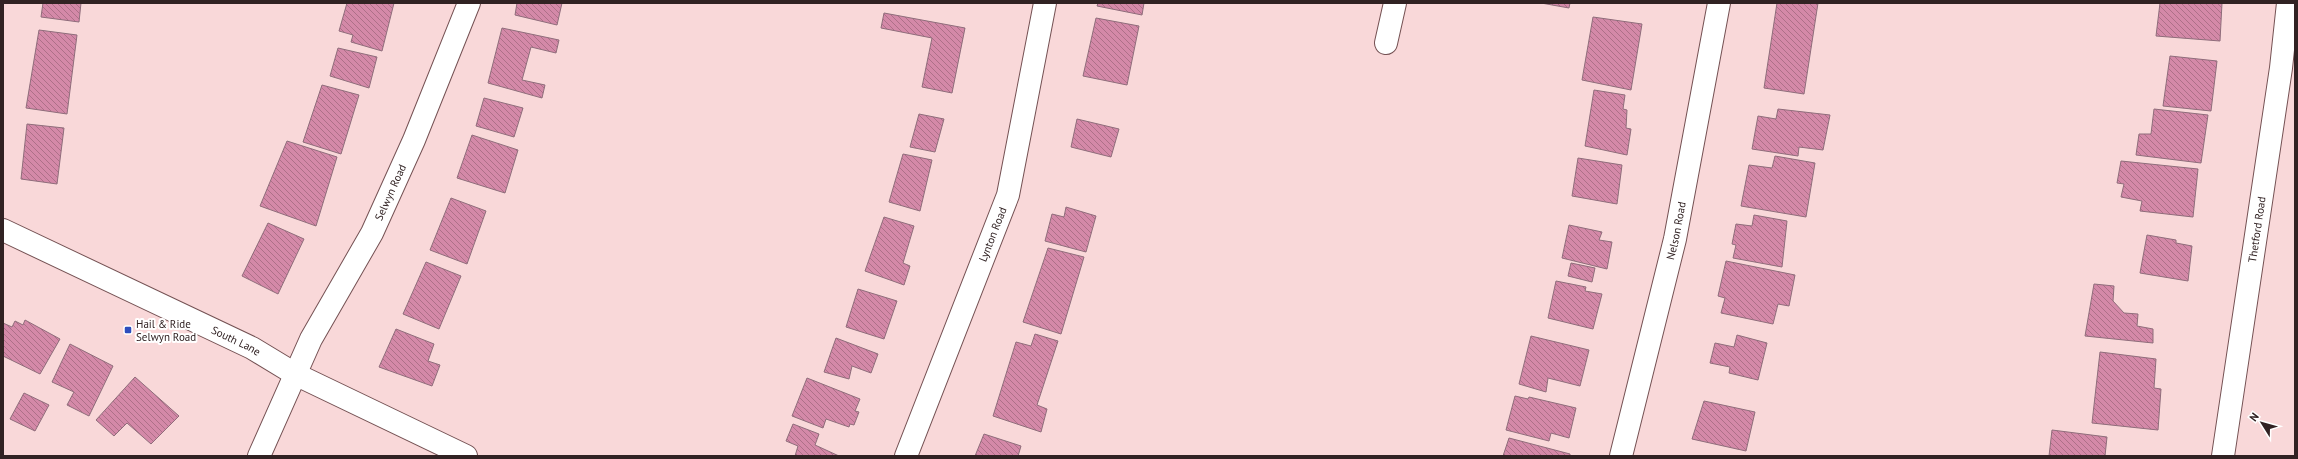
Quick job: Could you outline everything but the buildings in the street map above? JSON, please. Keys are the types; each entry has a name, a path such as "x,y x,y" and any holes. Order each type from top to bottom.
{"street":[{"name":"Selwyn Road","path":"259,456 294,374 311,339 372,233 414,140 469,3"},
{"name":"Lynton Road","path":"906,456 1008,195 1045,3"},
{"path":"1386,43 1395,3"},
{"name":"Nelson Road","path":"1621,456 1675,239 1719,3"},
{"name":"Thetford Road","path":"2223,456 2281,68 2288,3"},
{"name":"South Lane","path":"3,230 252,348 294,374 466,456"}],"place":[{"name":"Hail & Ride Selwyn Road","path":"128,330"}]}
